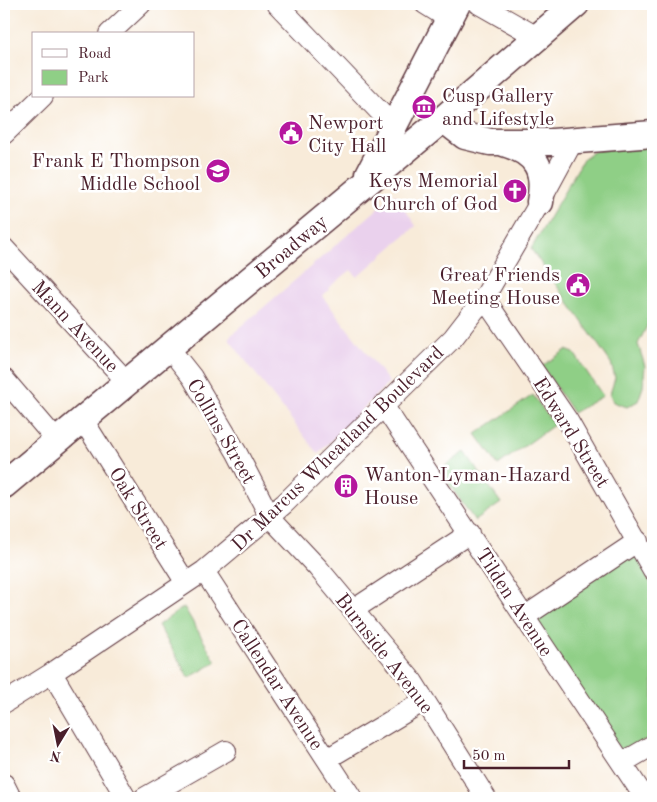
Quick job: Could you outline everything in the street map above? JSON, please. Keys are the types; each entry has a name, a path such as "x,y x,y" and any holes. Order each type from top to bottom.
{"main road":[{"name":"Broadway","path":"4,485 57,441 88,427 128,383 443,119 576,4"},
{"path":"363,185 453,12"},
{"path":"443,119 454,129 471,138 490,142 573,140 653,134"},
{"path":"501,142 520,150 537,163 542,174 543,187 540,202"}],"street":[{"path":"111,32 140,4"},
{"path":"277,4 381,113 396,122"},
{"path":"425,4 453,12"},
{"path":"478,4 538,37"},
{"path":"4,134 41,98"},
{"name":"Dr Marcus Wheatland Boulevard","path":"4,703 204,571 270,517 453,338 484,298 540,202 573,140"},
{"name":"Mann Avenue","path":"4,248 128,383"},
{"name":"Edward Street","path":"484,298 568,421 653,570"},
{"name":"Collins Street","path":"169,348 192,377 237,453 270,517"},
{"path":"4,379 57,441"},
{"name":"Tilden Avenue","path":"383,405 645,798"},
{"name":"Oak Street","path":"88,427 186,583"},
{"name":"Burnside Avenue","path":"270,517 318,568 413,682 486,798"},
{"path":"353,610 470,533"},
{"path":"524,617 638,541"},
{"name":"Callendar Avenue","path":"204,571 352,798"},
{"path":"52,673 126,798"},
{"path":"327,759 424,701"},
{"path":"622,762 653,746"},
{"path":"144,798 226,751"},
{"path":"4,784 11,798"}],"shaded area":[{"path":"395,194 416,226 357,277 351,270 328,288 329,290 322,296 389,382 318,454 228,338"}],"green space":[{"path":"653,144 653,320 648,324 638,344 645,366 643,387 638,401 627,407 613,402 610,394 615,378 611,363 531,249 584,158 595,151"},
{"path":"566,350 574,353 603,396 573,413 542,366"},
{"path":"533,395 554,425 498,465 476,434"},
{"path":"465,452 501,503 475,521 439,470"},
{"path":"635,553 653,588 653,736 621,752 531,619"},
{"path":"184,607 216,662 189,678 158,625"}],"place":[{"name":"Cusp Gallery and Lifestyle","path":"424,107"},
{"name":"Newport City Hall","path":"291,133"},
{"name":"Frank E Thompson Middle School","path":"218,171"},
{"name":"Keys Memorial Church of God","path":"515,191"},
{"name":"Great Friends Meeting House","path":"578,285"},
{"name":"Wanton-Lyman-Hazard House","path":"346,486"}]}
